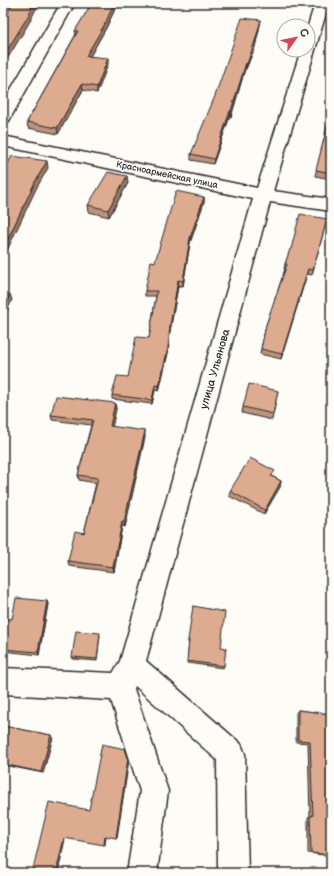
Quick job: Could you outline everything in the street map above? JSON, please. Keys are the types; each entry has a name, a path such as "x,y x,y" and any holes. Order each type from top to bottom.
{"street":[{"path":"3,117 68,3"},
{"name":"улица Ульянова","path":"316,23 322,3"},
{"name":"улица Ульянова","path":"126,677 264,195 306,58"},
{"name":"Красноармейская улица","path":"3,141 264,195 331,206"},
{"path":"3,681 126,677 231,754 233,873"},
{"path":"126,677 154,791 142,873"}],"building":[{"path":"13,3 34,3 28,16 3,57 3,22"},
{"path":"89,3 114,3 106,22 86,56 108,58 97,87 82,84 57,128 27,122 78,31 75,31 90,6 88,6"},
{"path":"242,18 261,20 214,159 191,154 215,96"},
{"path":"331,111 331,173 316,170"},
{"path":"12,156 47,161 35,182 3,249 3,173"},
{"path":"108,172 127,176 108,210 88,205"},
{"path":"176,191 204,197 190,238 183,281 178,280 170,326 168,348 159,386 155,385 152,400 112,395 117,376 128,377 136,337 149,338 157,291 145,291 151,261 155,262"},
{"path":"300,214 327,219 313,270 308,269 282,354 261,349 266,325 287,264 285,264 291,249"},
{"path":"3,292 10,294 3,309"},
{"path":"249,384 278,391 273,414 243,407"},
{"path":"56,396 115,403 110,426 145,431 124,522 122,522 113,567 68,561 75,531 84,533 98,478 78,475 93,420 51,415"},
{"path":"250,458 275,471 271,476 281,481 265,510 230,491"},
{"path":"16,598 47,601 38,652 3,649 3,619 12,619"},
{"path":"193,606 225,612 221,647 226,648 224,666 187,661 188,640"},
{"path":"76,631 100,633 97,659 72,657"},
{"path":"298,710 331,714 331,855 311,853 310,816 313,816 310,741 298,740"},
{"path":"3,726 51,735 41,772 3,764"},
{"path":"102,744 125,749 128,758 116,838 105,836 104,845 64,838 56,873 32,873 49,802 89,810"}]}
